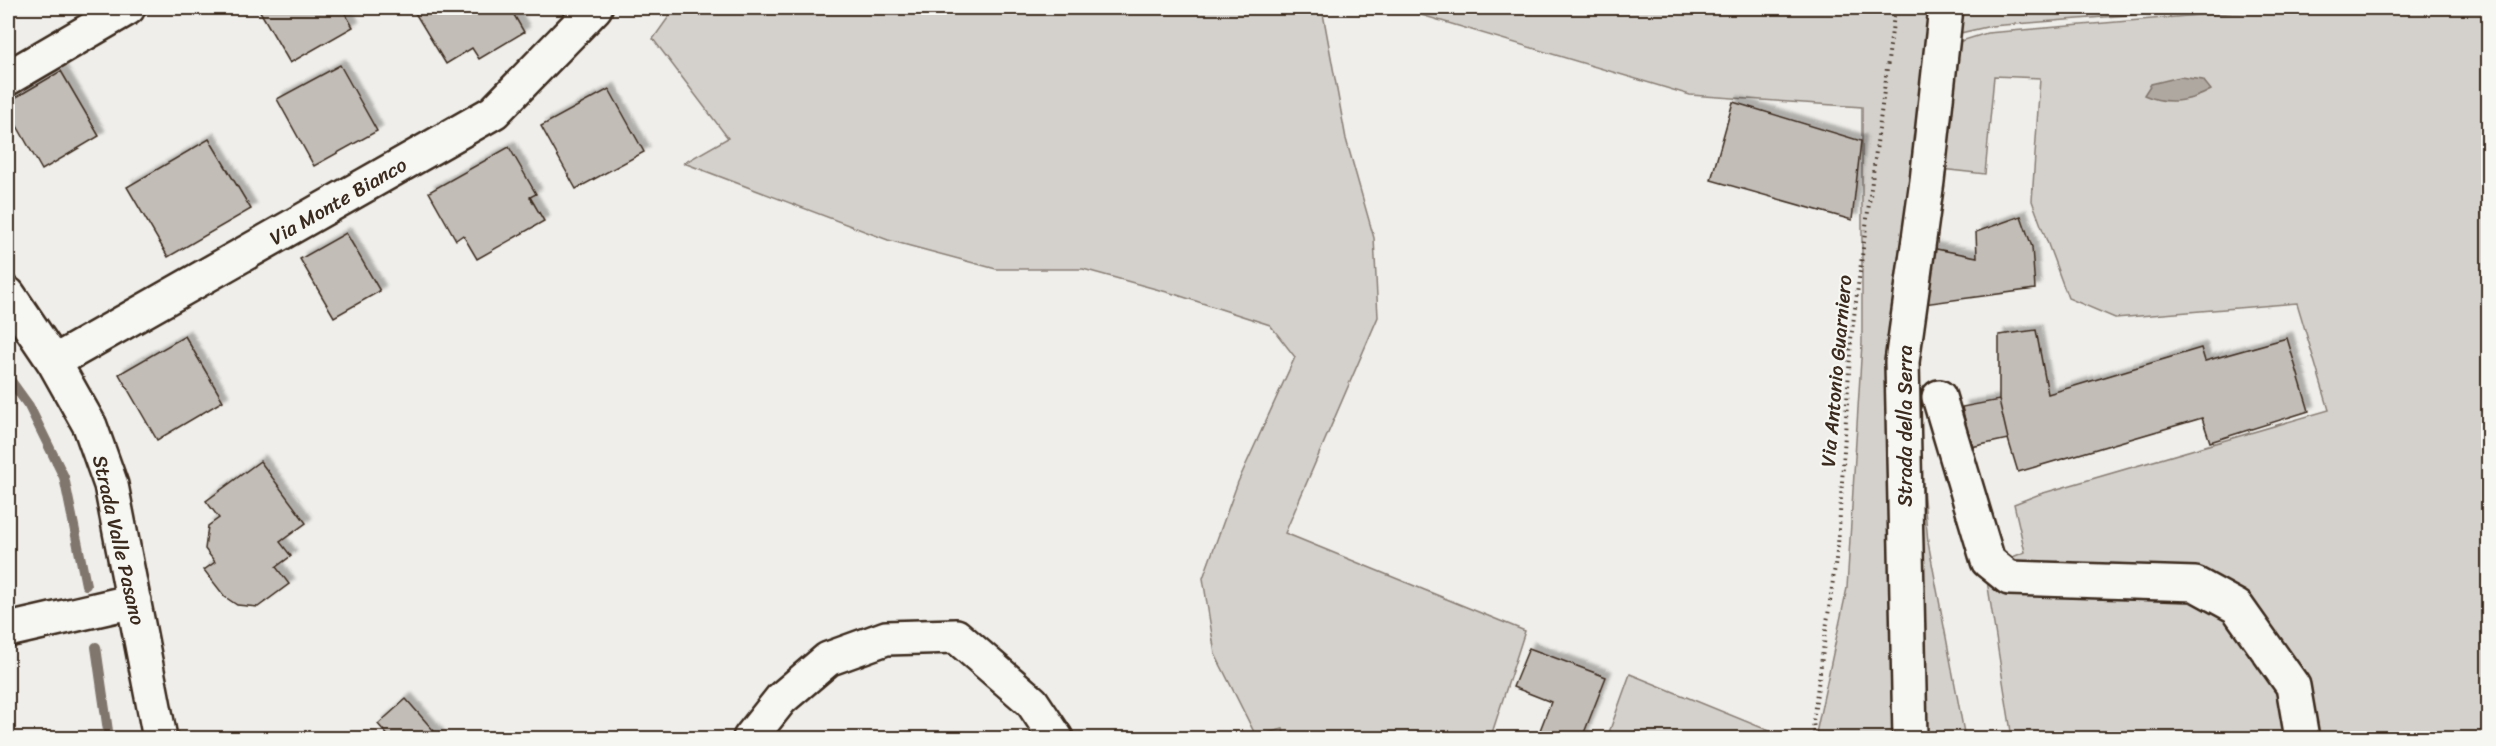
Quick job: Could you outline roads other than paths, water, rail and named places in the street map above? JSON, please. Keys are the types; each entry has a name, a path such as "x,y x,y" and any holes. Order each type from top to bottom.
{"street":[{"path":"8,78 128,8"},
{"name":"Via Monte Bianco","path":"54,362 494,112 595,8"},
{"name":"Strada della Serra","path":"1910,738 1902,362 1927,181 1946,8"},
{"name":"Strada Valle Pasano","path":"8,294 54,362 90,426 111,485 160,738"},
{"name":"Strada della Serra","path":"1939,397 1988,561 2009,578 2194,584 2236,607 2293,686 2302,738"},
{"path":"8,630 134,602"},
{"path":"750,738 780,699 828,659 886,638 956,636 1032,702 1056,738"}],"waterway":[{"path":"8,377 29,406 64,477 86,585"},
{"path":"96,647 109,738"}]}
